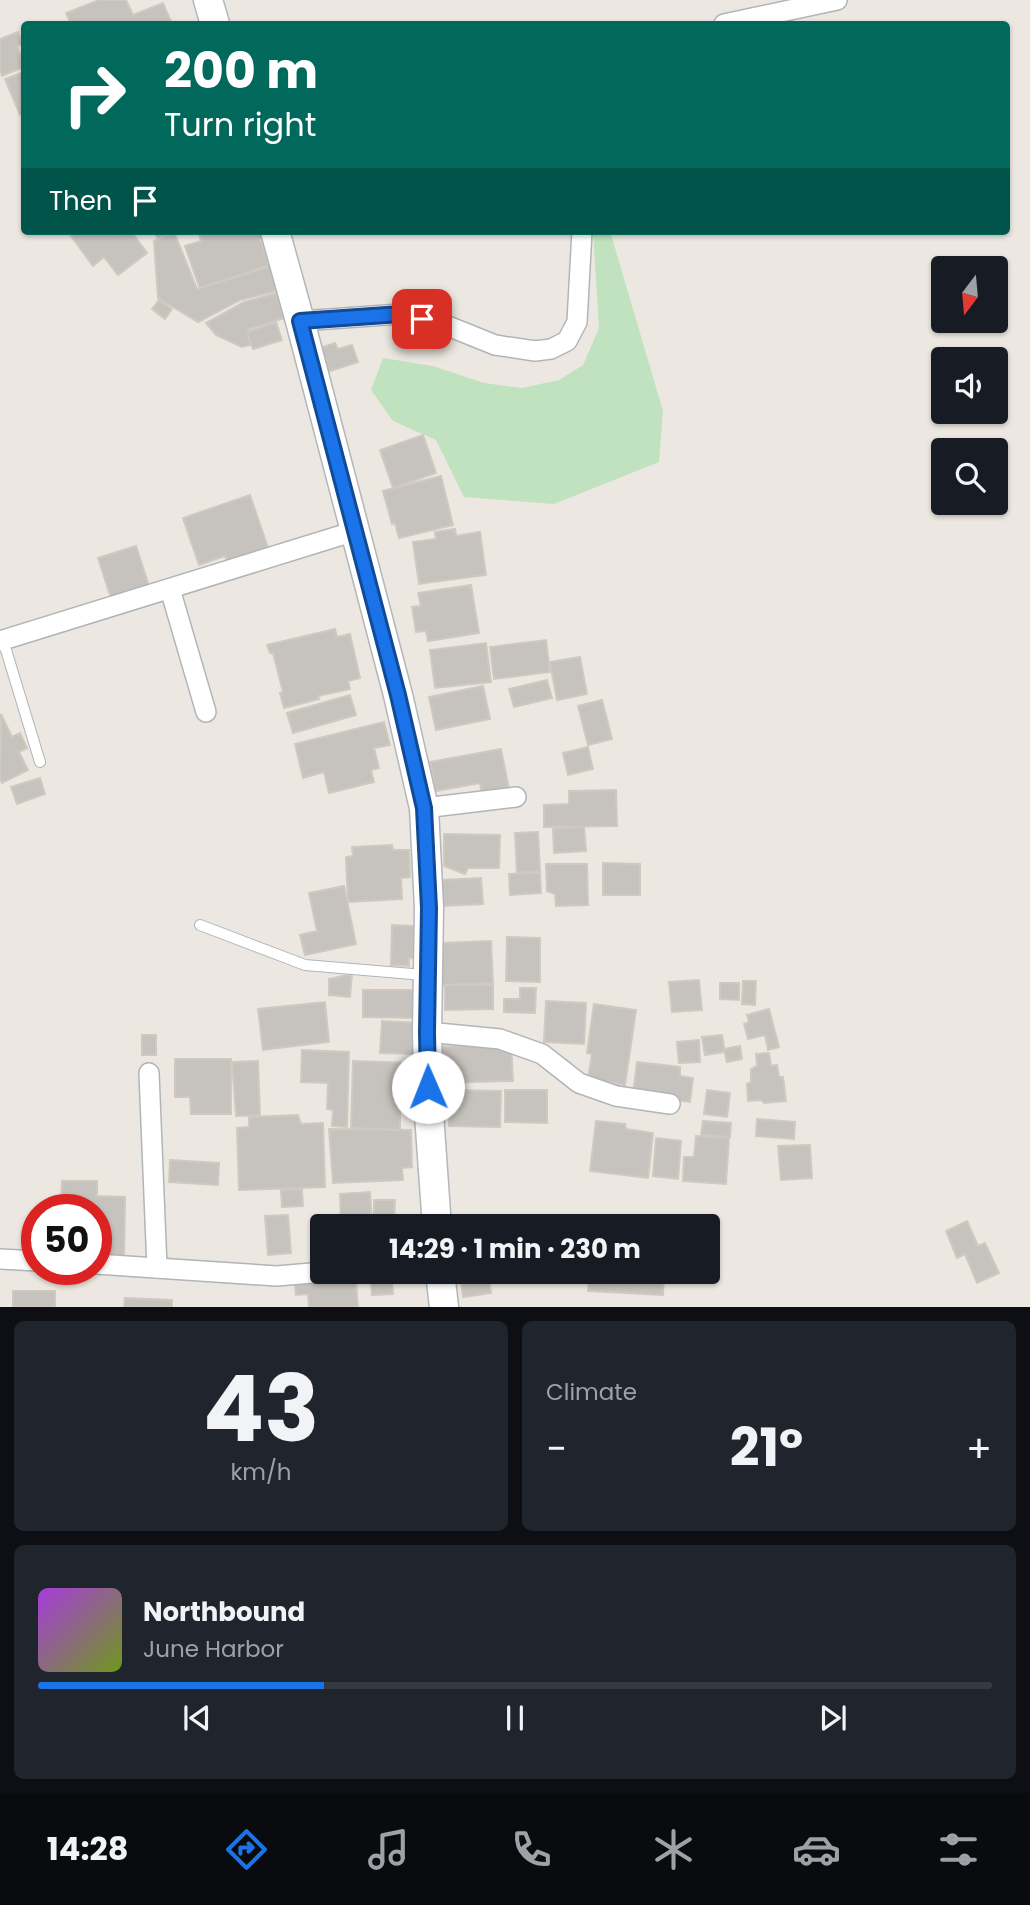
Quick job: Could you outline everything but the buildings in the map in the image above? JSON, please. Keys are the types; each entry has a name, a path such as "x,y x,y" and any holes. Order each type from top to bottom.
{"main road":[{"path":"208,0 214,21"},
{"path":"276,235 398,695 424,808 429,908 429,1114 436,1214"},
{"path":"441,1284 444,1307"}],"street":[{"path":"738,21 837,0"},
{"path":"300,321 401,314 443,324 495,345 535,351 551,349 567,341 577,322 582,235"},
{"path":"1,640 355,531"},
{"path":"170,589 206,712"},
{"path":"424,808 516,797"},
{"path":"427,1032 500,1039 542,1054 579,1083 616,1096 670,1104"},
{"path":"149,1073 157,1268"},
{"path":"0,1259 21,1260"},
{"path":"112,1265 277,1276 310,1273"}],"lane":[{"path":"1,640 40,762"},
{"path":"200,925 305,965 428,975"}],"green space":[{"path":"593,235 611,235 663,411 659,462 554,504 464,497 436,440 393,421 371,390 383,358 433,366 484,383 522,388 559,380 583,365 599,328"}],"route":[{"path":"422,319 401,314 300,321 398,695 424,808 429,908 428,1087"}]}
